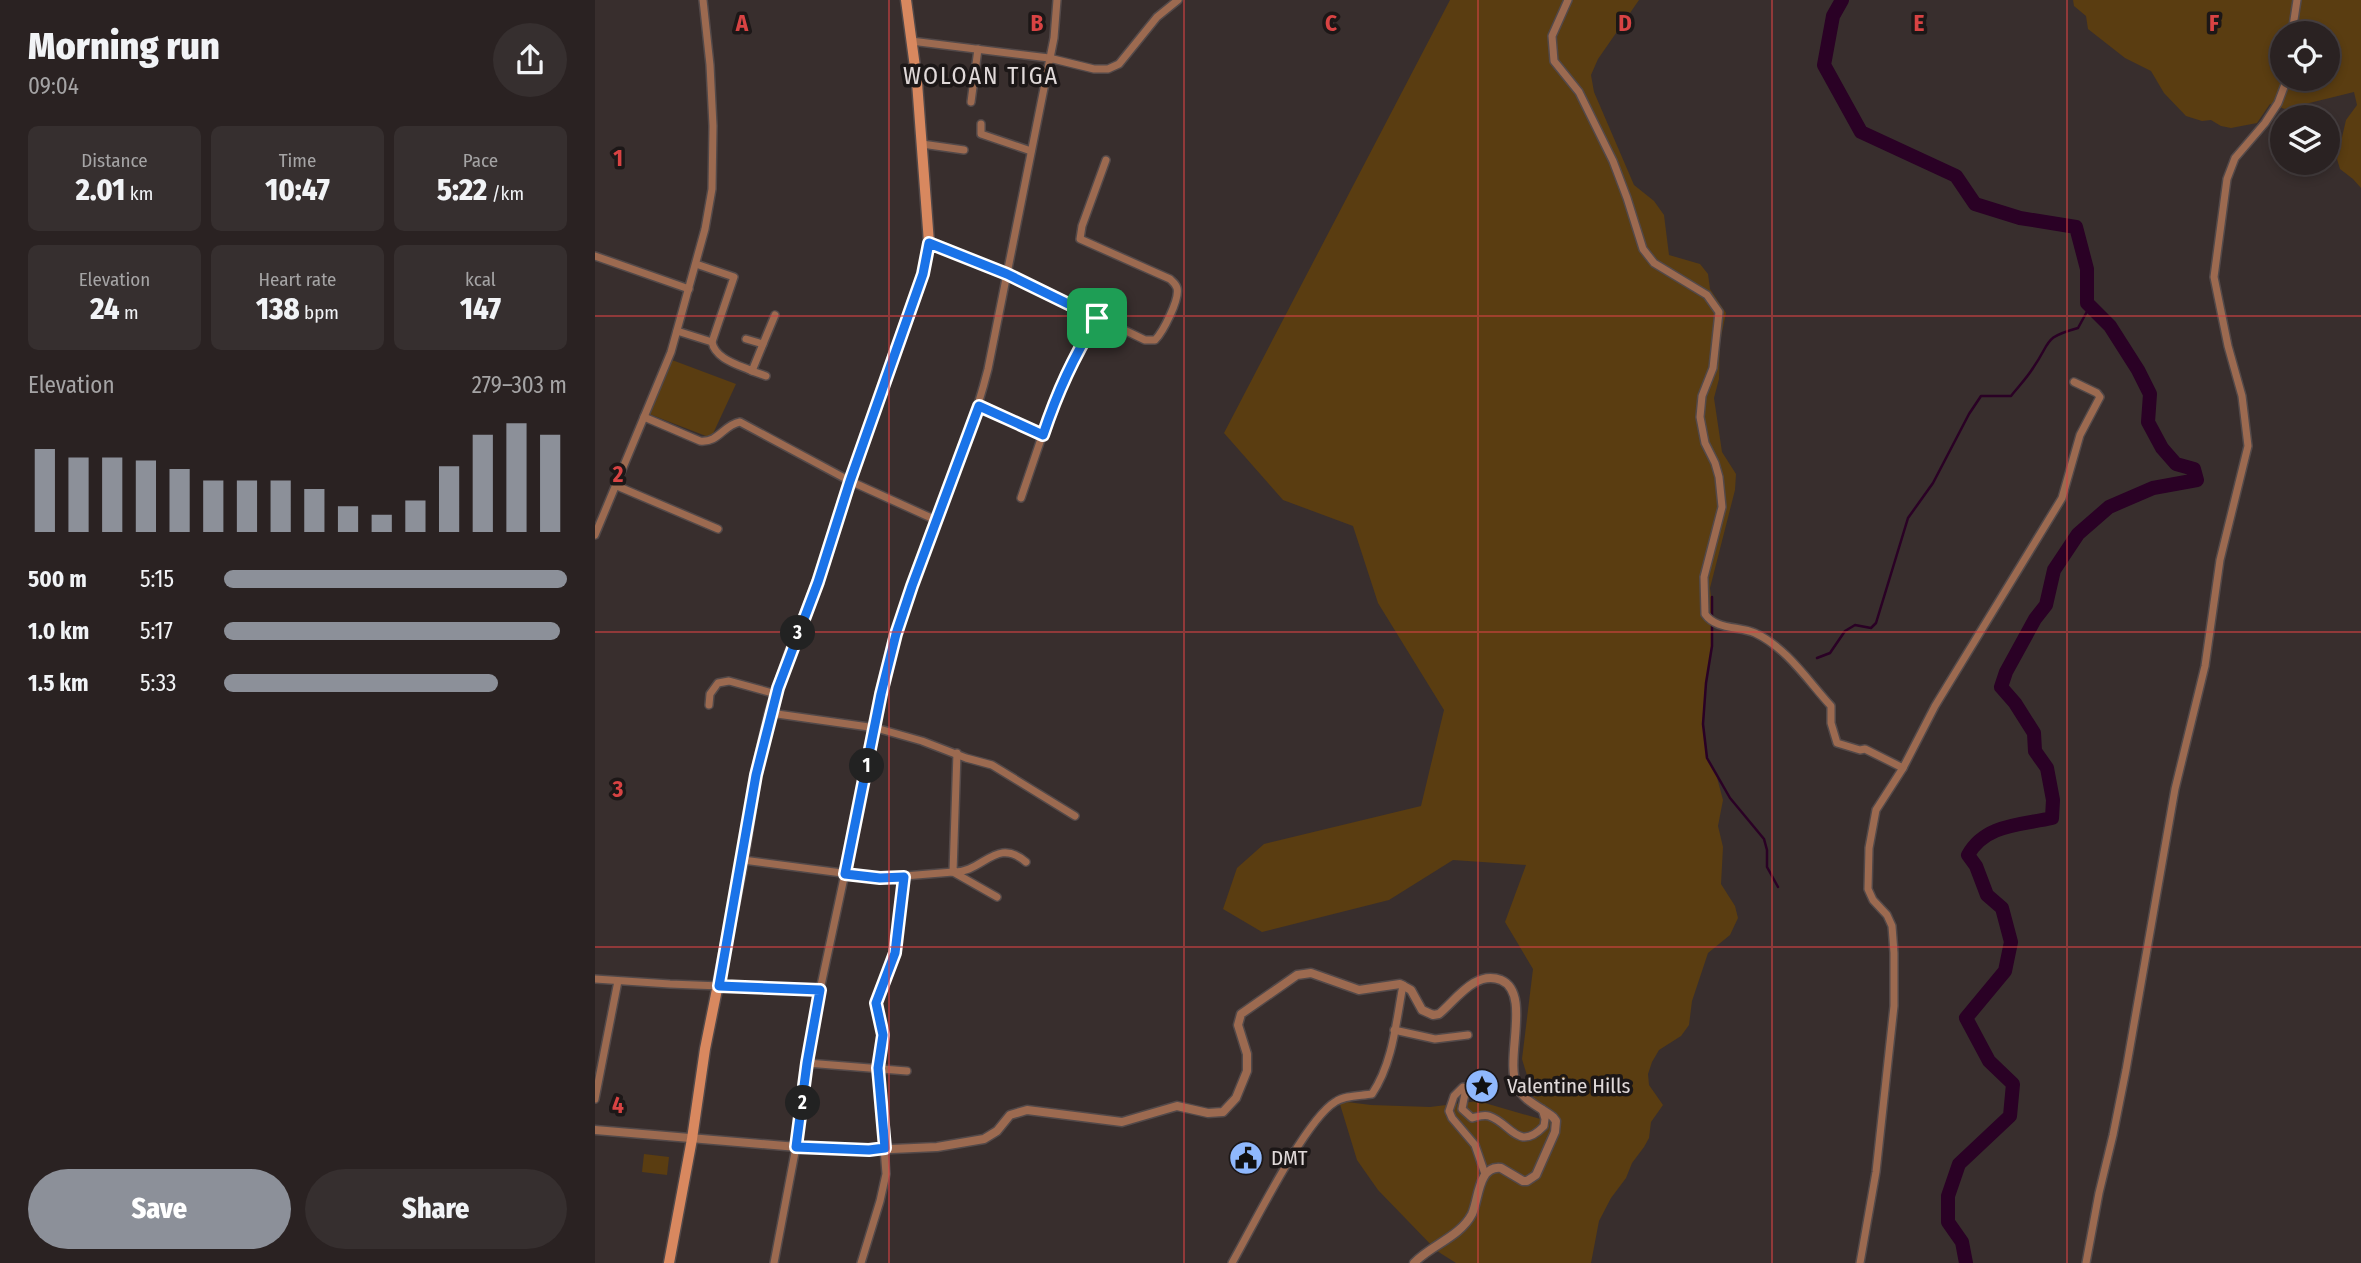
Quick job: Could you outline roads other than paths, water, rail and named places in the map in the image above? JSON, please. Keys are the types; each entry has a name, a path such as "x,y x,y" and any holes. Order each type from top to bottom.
{"main road":[{"path":"669,1263 692,1139 705,1049 770,713 818,582 850,481 923,274 929,243 917,82 906,0"}],"street":[{"path":"595,535 671,352 696,264 712,189 712,98 703,0"},
{"path":"911,41 1049,58 1094,69 1108,69 1115,66 1157,17 1178,0"},
{"path":"1568,0 1552,36 1554,61 1579,92 1613,161 1643,249 1654,263 1707,295 1714,301 1719,312 1713,368 1703,396 1700,417 1705,443 1719,477 1722,507 1704,577 1705,614 1719,625 1756,634 1783,650 1831,706 1831,723 1837,743 1865,749 1903,768"},
{"path":"2294,21 2297,0"},
{"path":"773,1263 796,1147 820,990 881,694 896,634 912,586 979,406 994,346 1054,38 1055,1"},
{"path":"971,102 978,49"},
{"path":"2087,1263 2099,1193 2126,1070 2175,789 2205,666 2220,560 2248,446 2244,406 2214,277 2227,179 2235,158 2265,123 2279,103 2283,91"},
{"path":"981,124 981,134 1031,151"},
{"path":"922,144 964,150"},
{"path":"929,243 1007,274 1145,340 1155,340 1165,326 1178,292 1177,286 1170,279 1080,239 1082,226 1106,160"},
{"path":"595,256 689,289"},
{"path":"696,264 734,277 712,342 713,349 718,354 766,376"},
{"path":"752,371 775,315"},
{"path":"1021,498 1067,371 1097,318"},
{"path":"677,331 712,342"},
{"path":"746,339 763,344"},
{"path":"1860,1263 1878,1161 1894,1006 1892,926 1887,915 1873,901 1868,889 1869,848 1876,810 1903,768 1935,706 2062,498 2080,436 2100,397 2074,382"},
{"path":"979,406 1043,435"},
{"path":"644,417 707,442 719,436 727,426 740,422 850,481 938,521"},
{"path":"617,486 718,529"},
{"path":"709,705 710,694 718,683 729,681 776,694"},
{"path":"770,713 876,728 904,735 992,765 1075,816"},
{"path":"953,872 957,753"},
{"path":"743,860 880,878 968,872 999,853 1012,853 1026,862"},
{"path":"953,872 997,897"},
{"path":"861,1263 884,1186 885,1148 878,1068 883,1035 877,997 895,953 904,877"},
{"path":"595,1130 796,1147 869,1150 937,1147 984,1139 997,1132 1010,1115 1027,1110 1122,1122 1177,1106 1208,1113 1223,1112 1236,1098 1247,1071 1247,1054 1238,1026 1241,1014 1304,973 1359,990 1403,985 1415,994 1422,1010 1433,1015 1439,1014 1474,982 1490,978 1509,985 1516,1003 1513,1069 1516,1085 1523,1095 1553,1117 1556,1126 1536,1175 1523,1181 1496,1167 1485,1174"},
{"path":"595,979 820,990"},
{"path":"595,1100 618,981"},
{"path":"1232,1263 1290,1160 1327,1107 1338,1100 1372,1094 1386,1070 1403,985"},
{"path":"1394,1030 1436,1039 1468,1035"},
{"path":"807,1063 907,1071"},
{"path":"1414,1263 1466,1223 1475,1207 1485,1174 1475,1146 1451,1115 1450,1107 1457,1091 1466,1088 1462,1109 1468,1116 1491,1116 1516,1136 1538,1132 1544,1126 1542,1109"}],"waterway":[{"path":"1842,0 1833,16 1824,65 1861,132 1956,176 1975,204 2020,218 2076,227 2087,269 2087,303 2110,326 2138,370 2150,394 2148,422 2162,448 2176,464 2194,469 2197,480 2153,488 2109,507 2078,534 2054,570 2046,605 2035,619 2006,672 2001,687 2034,733 2035,751 2047,768 2053,800 2052,818 1994,832 1984,837 1968,855 1976,866 1987,895 2002,908 2011,942 2005,971 1966,1018 1989,1061 2013,1084 2010,1116 1959,1164 1948,1196 1948,1222 1962,1242 1966,1263"},
{"path":"1817,658 1830,653 1845,631 1855,625 1871,628 1876,623 1908,518 1933,483 1981,396 2011,396 2031,372 2049,342 2058,335 2078,328 2090,306"},
{"path":"1712,597 1712,646 1703,724 1707,758 1730,798 1764,839 1767,867 1778,887"}],"place":[{"name":"Valentine Hills","path":"1482,1086"},
{"name":"DMT","path":"1246,1158"}],"district":[{"name":"WOLOAN TIGA","path":"981,76"}]}
